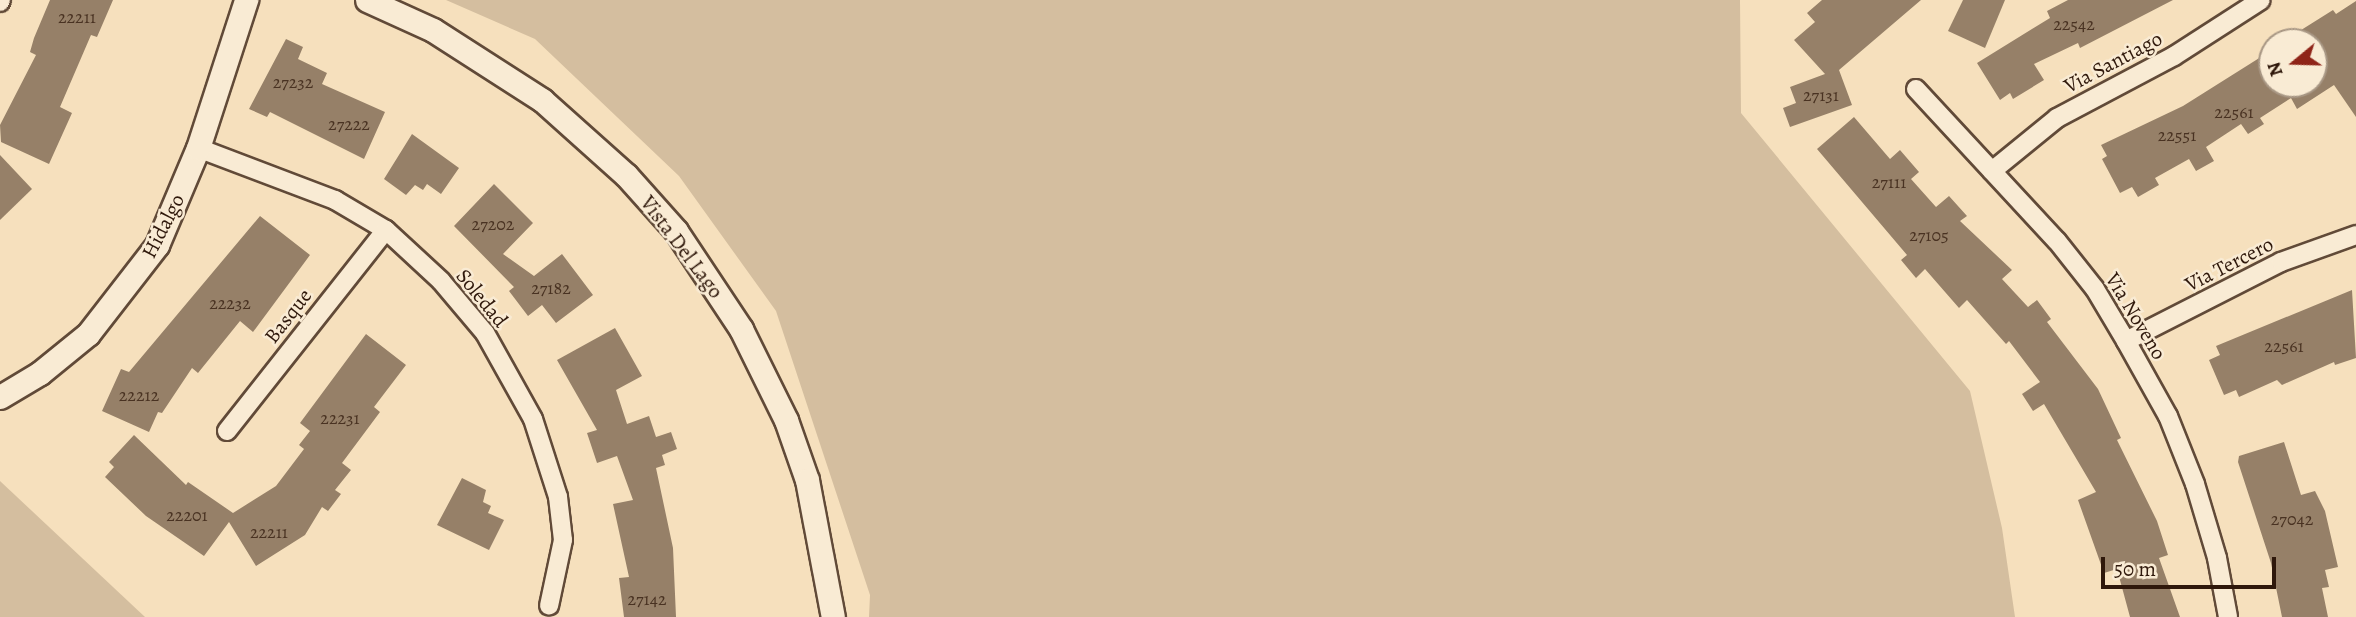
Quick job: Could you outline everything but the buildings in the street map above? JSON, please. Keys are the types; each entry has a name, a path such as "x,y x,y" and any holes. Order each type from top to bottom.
{"street":[{"name":"Hidalgo","path":"0,397 65,355 114,306 157,245 198,148 246,0"},
{"name":"Vista Del Lago","path":"367,0 433,30 542,100 625,174 676,231 741,329 786,420 810,492 833,617"},
{"name":"Via Santiago","path":"1992,171 2057,118 2174,56 2261,0"},
{"name":"Via Noveno","path":"1916,89 2072,260 2126,341 2168,416 2195,484 2217,558 2228,617"},
{"name":"Soledad","path":"198,148 334,200 386,230 441,281 485,333 533,419 558,497 563,540 549,606"},
{"name":"Basque","path":"227,430 386,230"},
{"name":"Via Tercero","path":"2126,341 2281,262 2356,234"}],"shaded area":[{"path":"446,0 1740,0 1741,113 1970,391 2002,528 2015,617 869,617 870,595 776,311 679,176 535,39"},
{"path":"0,481 145,617 0,617"}]}
